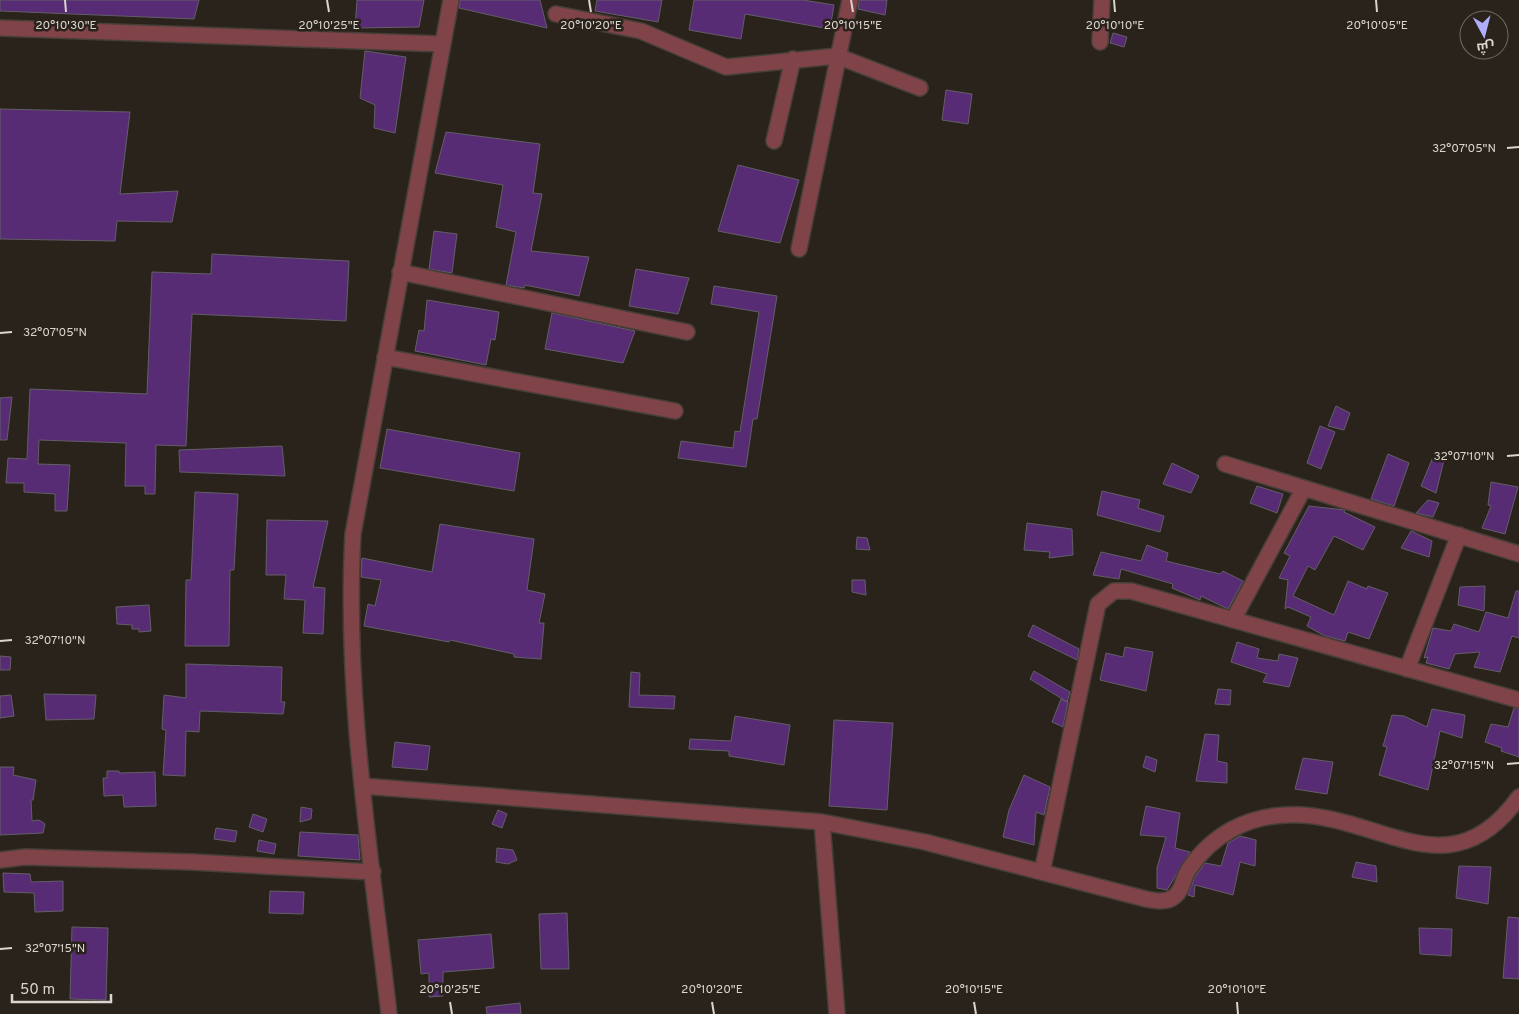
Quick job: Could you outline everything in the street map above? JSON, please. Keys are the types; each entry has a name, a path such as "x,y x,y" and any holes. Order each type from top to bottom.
{"street":[{"path":"389,1014 362,786 353,652 351,571 356,508 451,0"},
{"path":"799,249 850,0"},
{"path":"1100,42 1102,0"},
{"path":"556,14 641,31 726,67 837,56 920,88"},
{"path":"0,28 443,44"},
{"path":"774,141 793,59"},
{"path":"400,272 687,332"},
{"path":"384,357 675,411"},
{"path":"1225,464 1519,554"},
{"path":"1233,620 1304,488"},
{"path":"1407,669 1459,535"},
{"path":"1042,872 1098,604 1114,591 1131,591 1519,700"},
{"path":"362,786 822,822 925,842 1146,900 1161,901 1170,899 1178,892 1186,873 1205,850 1225,832 1250,820 1289,814 1312,817 1423,844 1455,845 1471,841 1512,815 1519,797"},
{"path":"822,822 836,1014"},
{"path":"0,860 25,857 192,862 373,872"}],"building":[{"path":"0,0 199,0 194,19 0,11"},
{"path":"357,0 424,0 419,27 355,28"},
{"path":"460,0 540,0 547,28 459,8"},
{"path":"597,0 662,0 658,22 595,11"},
{"path":"694,0 803,0 834,5 830,29 745,14 741,39 689,30"},
{"path":"859,0 887,0 885,15 858,9"},
{"path":"1113,33 1127,37 1124,47 1110,43"},
{"path":"365,51 406,57 395,133 374,128 375,105 360,98"},
{"path":"946,90 972,94 968,124 942,120"},
{"path":"0,109 130,112 120,194 178,191 172,222 117,221 115,241 0,239"},
{"path":"446,132 540,144 533,193 542,194 531,251 589,257 579,296 525,285 524,288 506,285 516,232 496,227 503,185 435,173"},
{"path":"738,165 799,180 780,243 718,231"},
{"path":"434,231 457,234 452,273 429,269"},
{"path":"212,254 349,261 346,321 192,314 186,446 156,445 155,494 145,494 145,486 125,486 126,443 39,440 38,464 70,465 67,511 55,511 55,494 24,492 24,483 6,483 8,458 27,459 30,389 147,394 152,272 211,274"},
{"path":"636,269 689,278 678,314 629,306"},
{"path":"714,286 777,296 757,419 753,419 746,467 678,458 681,441 733,448 735,431 740,432 759,312 711,304"},
{"path":"427,300 499,312 495,340 491,339 486,365 415,351 419,330 424,331"},
{"path":"552,313 635,331 623,363 545,349"},
{"path":"12,397 7,440 0,440 0,398"},
{"path":"1336,406 1350,413 1344,430 1328,426"},
{"path":"1320,426 1335,432 1321,469 1307,463"},
{"path":"387,429 520,453 514,491 380,468"},
{"path":"282,446 285,476 180,472 179,450"},
{"path":"1435,452 1445,456 1436,493 1421,486"},
{"path":"1388,454 1409,463 1394,506 1371,499"},
{"path":"1172,463 1199,476 1191,493 1163,484"},
{"path":"1491,482 1518,487 1505,534 1482,528 1491,506 1488,505"},
{"path":"1257,486 1283,494 1277,513 1250,503"},
{"path":"1102,491 1140,500 1138,508 1164,516 1160,532 1097,515"},
{"path":"195,492 238,494 234,570 230,570 229,646 185,646 186,580 191,580"},
{"path":"1428,500 1439,503 1433,517 1416,513"},
{"path":"1309,506 1345,510 1344,512 1375,527 1363,550 1334,536 1315,570 1308,566 1293,596 1334,615 1348,581 1367,589 1368,586 1388,593 1369,639 1348,632 1345,641 1325,636 1307,626 1311,617 1288,607 1285,609 1288,580 1279,578 1290,556 1284,553"},
{"path":"267,520 328,521 313,587 325,588 323,634 303,633 305,600 284,599 286,575 266,575"},
{"path":"1027,523 1072,529 1073,555 1049,558 1050,552 1024,550"},
{"path":"440,524 534,539 527,590 545,594 539,623 544,623 541,659 514,657 514,654 450,640 449,642 364,626 368,604 375,606 381,580 361,577 362,558 432,572"},
{"path":"1411,531 1432,541 1429,557 1401,548"},
{"path":"857,537 867,538 870,550 856,549"},
{"path":"1147,545 1168,553 1166,561 1220,574 1223,571 1243,581 1228,609 1201,596 1200,600 1172,588 1173,584 1121,569 1119,579 1093,575 1101,552 1141,561"},
{"path":"852,580 865,580 866,595 852,592"},
{"path":"1485,586 1484,611 1458,605 1460,587"},
{"path":"1516,591 1519,591 1519,638 1512,636 1500,672 1474,667 1480,652 1455,654 1449,669 1426,663 1428,657 1424,658 1433,628 1451,631 1454,624 1479,632 1486,612 1508,618"},
{"path":"149,605 151,631 139,632 139,629 132,629 132,625 117,624 116,607"},
{"path":"1033,625 1079,649 1077,660 1028,636"},
{"path":"1237,642 1259,649 1257,658 1278,661 1279,654 1298,658 1289,687 1263,682 1267,674 1231,662"},
{"path":"1125,647 1153,652 1146,691 1100,680 1106,653 1123,657"},
{"path":"0,656 11,657 10,670 0,670"},
{"path":"186,664 282,667 281,702 285,702 283,714 200,711 199,732 186,731 185,776 163,775 166,730 162,729 164,695 186,698"},
{"path":"1034,671 1070,692 1067,702 1030,679"},
{"path":"631,672 640,673 639,695 675,696 674,709 629,707"},
{"path":"1218,689 1231,690 1230,705 1215,704"},
{"path":"44,694 96,695 94,719 46,720"},
{"path":"11,695 14,716 0,718 0,696"},
{"path":"1061,699 1068,702 1063,727 1052,722"},
{"path":"1514,708 1519,709 1519,757 1501,751 1502,748 1485,742 1491,724 1508,727"},
{"path":"1432,709 1465,715 1462,738 1440,731 1428,790 1379,775 1387,747 1383,746 1392,715 1404,716 1427,727"},
{"path":"735,716 790,725 784,765 729,756 729,751 689,749 690,739 731,741"},
{"path":"834,720 893,723 887,810 829,806"},
{"path":"1205,734 1219,735 1217,761 1227,763 1227,783 1196,781"},
{"path":"395,742 430,746 427,770 392,767"},
{"path":"1146,756 1157,760 1155,772 1143,767"},
{"path":"1303,758 1333,762 1327,794 1295,789"},
{"path":"0,767 14,767 13,775 36,780 33,800 31,800 32,821 39,820 45,824 43,833 0,835"},
{"path":"107,771 119,771 119,773 155,772 156,806 124,807 123,795 104,796 103,778 107,778"},
{"path":"1024,775 1050,787 1044,815 1036,812 1034,845 1003,837 1009,810"},
{"path":"1146,806 1180,813 1175,848 1190,852 1167,890 1157,888 1157,868 1166,837 1140,835"},
{"path":"301,807 312,809 311,819 300,822"},
{"path":"498,810 507,814 502,828 492,824"},
{"path":"253,814 267,819 263,832 249,827"},
{"path":"216,828 237,831 235,842 214,839"},
{"path":"300,832 358,835 360,860 298,856"},
{"path":"1240,836 1256,840 1255,866 1240,862 1233,895 1195,885 1194,897 1188,895 1195,877 1205,863 1221,866 1228,843"},
{"path":"259,840 276,844 274,854 257,851"},
{"path":"497,848 513,850 517,860 508,864 496,862"},
{"path":"1356,862 1376,866 1377,882 1352,877"},
{"path":"1459,866 1491,867 1488,904 1456,898"},
{"path":"3,873 30,874 31,882 63,881 63,911 35,912 34,893 4,892"},
{"path":"270,891 304,892 303,914 269,913"},
{"path":"567,913 569,969 541,969 539,914"},
{"path":"1508,917 1519,918 1519,979 1503,978"},
{"path":"72,927 108,928 106,1000 70,999"},
{"path":"1419,928 1452,929 1451,956 1420,954"},
{"path":"491,934 494,968 443,972 443,996 429,997 429,973 421,974 418,940"},
{"path":"520,1003 521,1014 487,1014 486,1007"}]}
